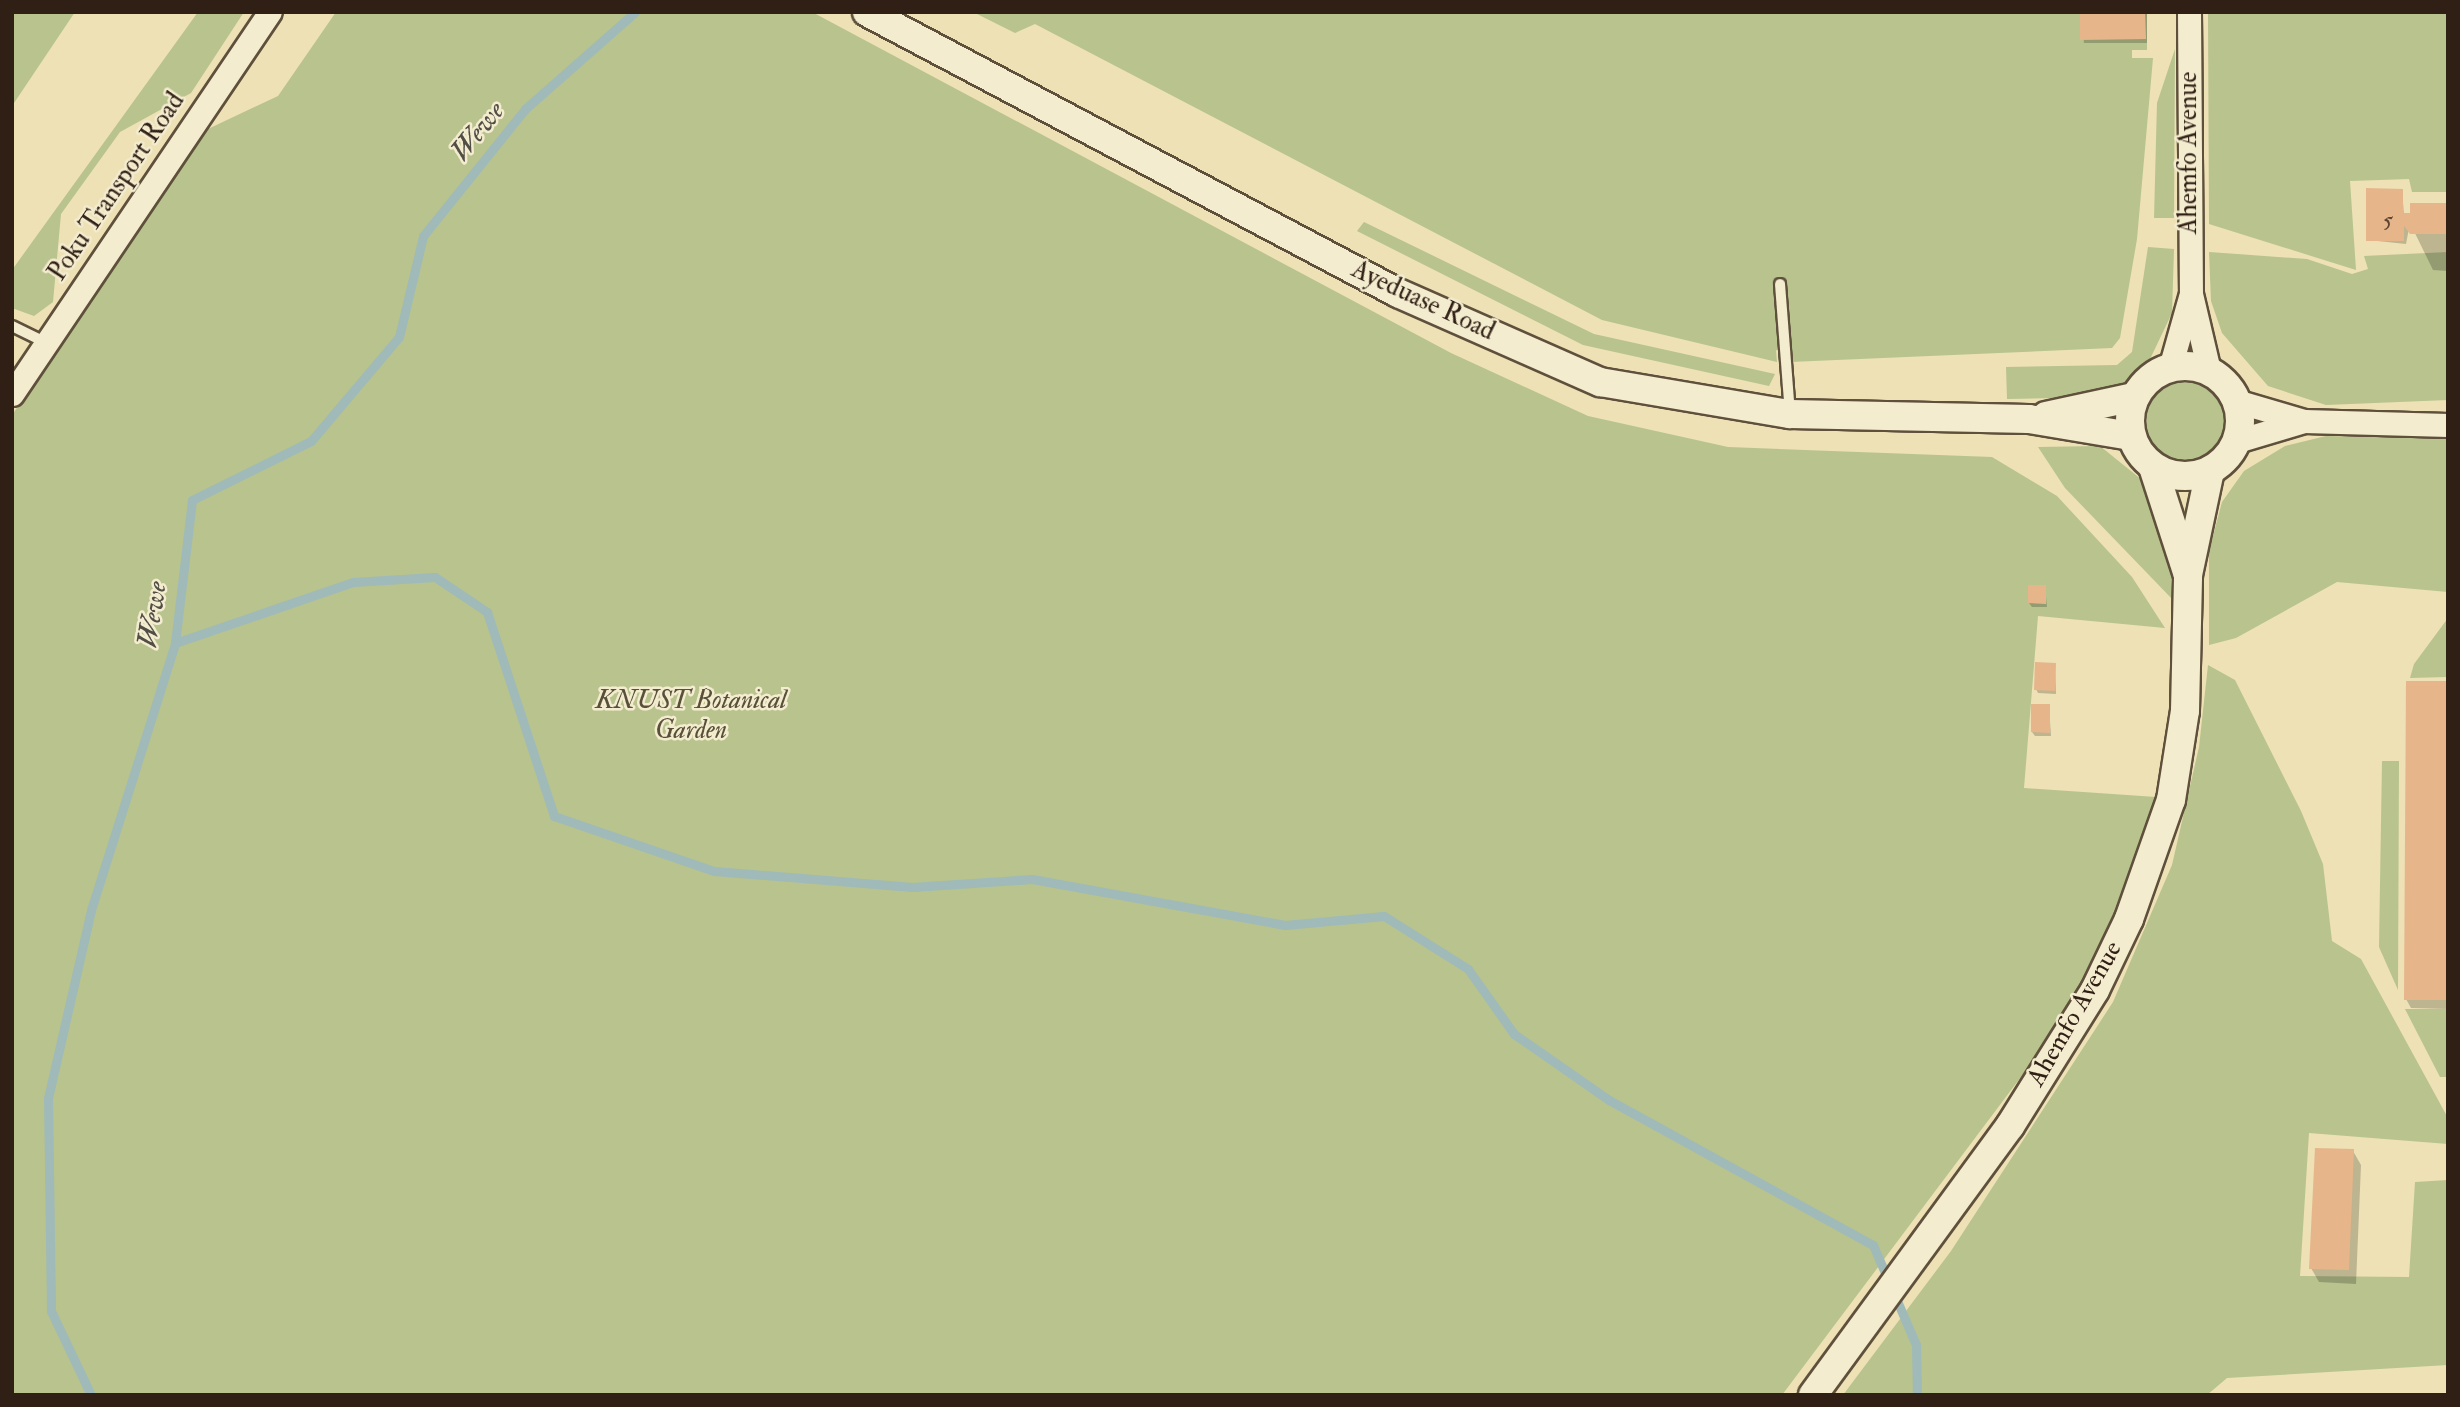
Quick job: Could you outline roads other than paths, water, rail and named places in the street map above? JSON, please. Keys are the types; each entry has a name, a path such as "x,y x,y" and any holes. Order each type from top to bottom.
{"street":[{"name":"Poku Transport Road","path":"12,394 270,12"},
{"name":"Ayeduase Road","path":"867,12 1398,293 1600,382 1790,414 2029,419 2131,436"},
{"name":"Ahemfo Avenue","path":"2189,12 2191,294 2210,371"},
{"name":"Ahemfo Avenue","path":"2170,368 2191,294"},
{"path":"2304,421 2237,441 2210,471 2190,477 2153,467 2131,436 2134,397 2149,379 2170,368 2210,371 2236,401 2304,421 2448,425"},
{"name":"Ayeduase Road","path":"2029,419 2134,397"},
{"path":"2236,401 2237,441"},
{"name":"Ahemfo Avenue","path":"2153,467 2188,575"},
{"name":"Ahemfo Avenue","path":"1813,1395 2010,1126 2095,990 2155,856 2185,711 2188,575 2210,471"}],"lane":[{"path":"1780,284 1790,414"},
{"path":"12,326 46,342"}],"waterway":[{"name":"Wewe","path":"91,1395 51,1311 48,1098 91,910 175,643 192,500 311,441 399,337 423,236 525,109 635,12"},
{"path":"175,643 353,582 435,577 487,612 554,816 714,871 912,887 1032,879 1285,925 1384,916 1468,969 1514,1034 1609,1100 1873,1245 1916,1345 1917,1395"}],"park label":[{"name":"KNUST Botanical Garden","path":"691,716"}]}
